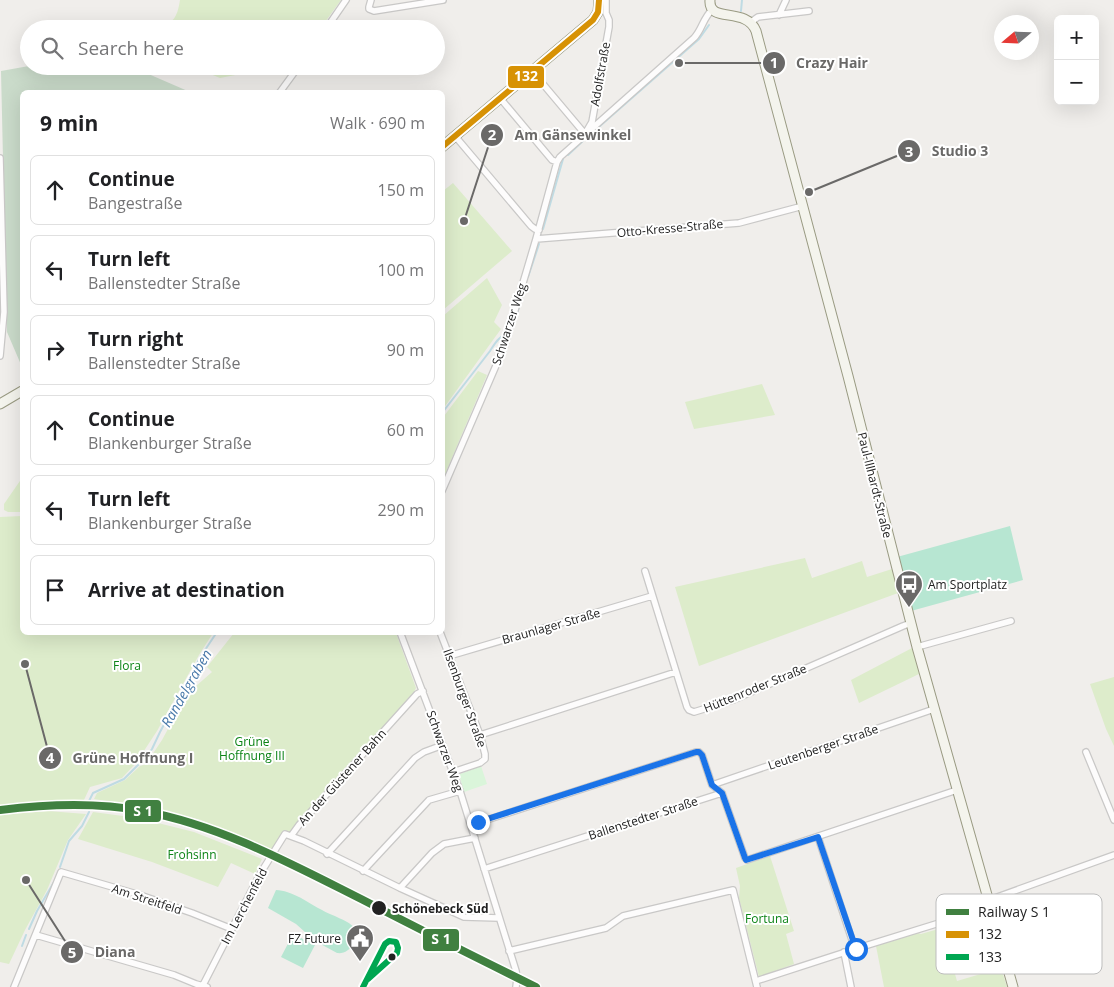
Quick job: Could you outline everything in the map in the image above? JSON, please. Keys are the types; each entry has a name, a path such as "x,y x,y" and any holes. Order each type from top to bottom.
{"street":[{"path":"332,20 346,0"},
{"path":"371,0 369,9 374,11 443,0"},
{"path":"445,144 602,12 599,0"},
{"name":"Adolfstraße","path":"585,134 592,122 607,36 609,20 602,12 606,0"},
{"path":"710,0 712,10 741,17 751,22 758,17 808,11"},
{"path":"779,14 786,0"},
{"path":"500,98 552,160 557,162 564,153 694,38 700,31 707,14 712,10"},
{"name":"Paul-Illhardt-Straße","path":"751,22 756,31 803,206 917,647 987,894"},
{"path":"532,71 585,134"},
{"path":"281,90 292,75"},
{"path":"455,136 531,226 538,230"},
{"path":"0,158 4,312 0,356"},
{"name":"Schwarzer Weg","path":"445,484 506,341 557,162"},
{"name":"Otto-Kresse-Straße","path":"536,239 739,223 803,206"},
{"path":"0,404 20,392"},
{"path":"480,735 676,672 645,570"},
{"name":"Braunlager Straße","path":"449,656 652,596"},
{"path":"917,647 1011,622"},
{"name":"Hüttenroder Straße","path":"676,672 687,707 691,712 696,712 728,702 911,623"},
{"name":"Schwarzer Weg","path":"401,635 460,791 516,974 516,987"},
{"name":"Ilsenburger Straße","path":"441,635 480,735 485,754 484,759 480,763 453,772"},
{"name":"An der Güstener Bahn","path":"423,691 417,694 291,836 464,917 499,918"},
{"name":"Leutenberger Straße","path":"712,785 934,708"},
{"path":"327,854 415,758 424,752 443,745"},
{"path":"471,825 696,752 702,755 712,785 722,793 746,860 958,790"},
{"path":"1086,752 1114,820"},
{"path":"363,871 426,802 432,798 460,791"},
{"name":"Ballenstedter Straße","path":"484,869 722,793"},
{"name":"Im Lerchenfeld","path":"204,987 260,874 285,834 291,836"},
{"path":"818,837 856,949"},
{"path":"400,888 432,853 444,844 475,838"},
{"path":"1015,894 1114,855"},
{"name":"Am Streitfeld","path":"36,934 61,872 140,895 232,929"},
{"path":"509,951 606,928 623,916 733,890 756,984 844,952 936,922"},
{"path":"14,987 36,934 174,975 204,987"},
{"path":"363,987 385,944 389,941 396,942 397,953 368,978"},
{"path":"844,952 851,987"},
{"name":"Paul-Illhardt-Straße","path":"1010,974 1014,987"}],"green space":[{"path":"180,0 341,0 327,20 173,20 178,11"},
{"path":"20,68 20,75 151,75 185,90 20,90 20,362 7,332 1,71"},
{"path":"213,75 236,75 220,78"},
{"path":"453,183 512,251 445,308 445,189"},
{"path":"487,278 502,305 494,322 501,329 445,406 445,314"},
{"path":"478,371 487,375 445,474 445,415"},
{"path":"762,384 775,415 694,429 685,402"},
{"path":"20,481 20,512 4,510 4,504"},
{"name":"Flora","path":"20,516 20,635 212,635 157,731 136,763 122,778 90,787 84,800 28,803 0,807 0,517"},
{"path":"1010,526 1023,580 911,611 897,557"},
{"path":"805,558 812,578 862,561 867,577 892,569 898,593 699,666 675,587"},
{"name":"Grüne Hoffnung III","path":"232,635 397,635 416,688 413,694 289,833 283,831 272,849 265,848 201,820 155,809 94,799 97,793 125,780 140,766 146,764 162,740 187,694 212,672 207,667"},
{"path":"912,648 919,674 859,703 851,680"},
{"path":"1114,677 1114,746 1090,684"},
{"path":"481,766 487,784 464,792 460,774"},
{"path":"48,811 86,814 68,840 47,890 9,964 0,962 0,815"},
{"name":"Frohsinn","path":"93,812 138,818 194,832 262,859 255,874 231,863 218,887 152,862 78,839"},
{"name":"Fortuna","path":"770,856 794,931 786,934 794,964 759,977 739,898 740,886 736,868"},
{"path":"276,890 285,891 349,923 353,926 356,933 352,946 344,952 337,953 315,941 296,924 268,908"},
{"path":"936,930 936,974 955,974 957,981 981,974 1003,974 1007,987 884,987 876,946 918,933 921,934"},
{"path":"293,934 315,945 303,968 281,957"}],"waterway":[{"name":"Randelgraben","path":"741,11 742,0"},
{"name":"Randelgraben","path":"592,133 699,39 709,25"},
{"name":"Randelgraben","path":"568,155 587,137"},
{"name":"Randelgraben","path":"543,229 563,159"},
{"name":"Randelgraben","path":"528,277 539,244"},
{"name":"Randelgraben","path":"510,334 520,304"},
{"name":"Randelgraben","path":"445,409 496,342 505,335"},
{"name":"Randelgraben","path":"89,801 93,793 124,779 146,757 201,656 215,635"},
{"name":"Randelgraben","path":"60,867 69,841 82,826 89,812"},
{"name":"Randelgraben","path":"29,929 54,882"},
{"name":"Randelgraben","path":"22,946 26,935"}],"transit line":[{"name":"132","path":"445,144 593,20 598,12 599,0"},
{"path":"0,810 54,805 108,806 143,811 202,826 286,861 536,987"},
{"name":"133","path":"363,987 385,944 389,941 396,942 397,953 368,979"}],"place":[{"name":"Crazy Hair","path":"679,63"},
{"name":"Studio 3","path":"809,192"},
{"name":"Am Gänsewinkel","path":"464,221"},
{"name":"Am Sportplatz","path":"909,608"},
{"name":"Grüne Hoffnung I","path":"25,664"},
{"name":"Diana","path":"26,880"},
{"name":"Schönebeck Süd","path":"379,908"},
{"name":"FZ Future","path":"360,962"}],"route":[{"path":"478,822 699,752 702,755 712,785 722,793 746,860 818,837 856,949"}]}
